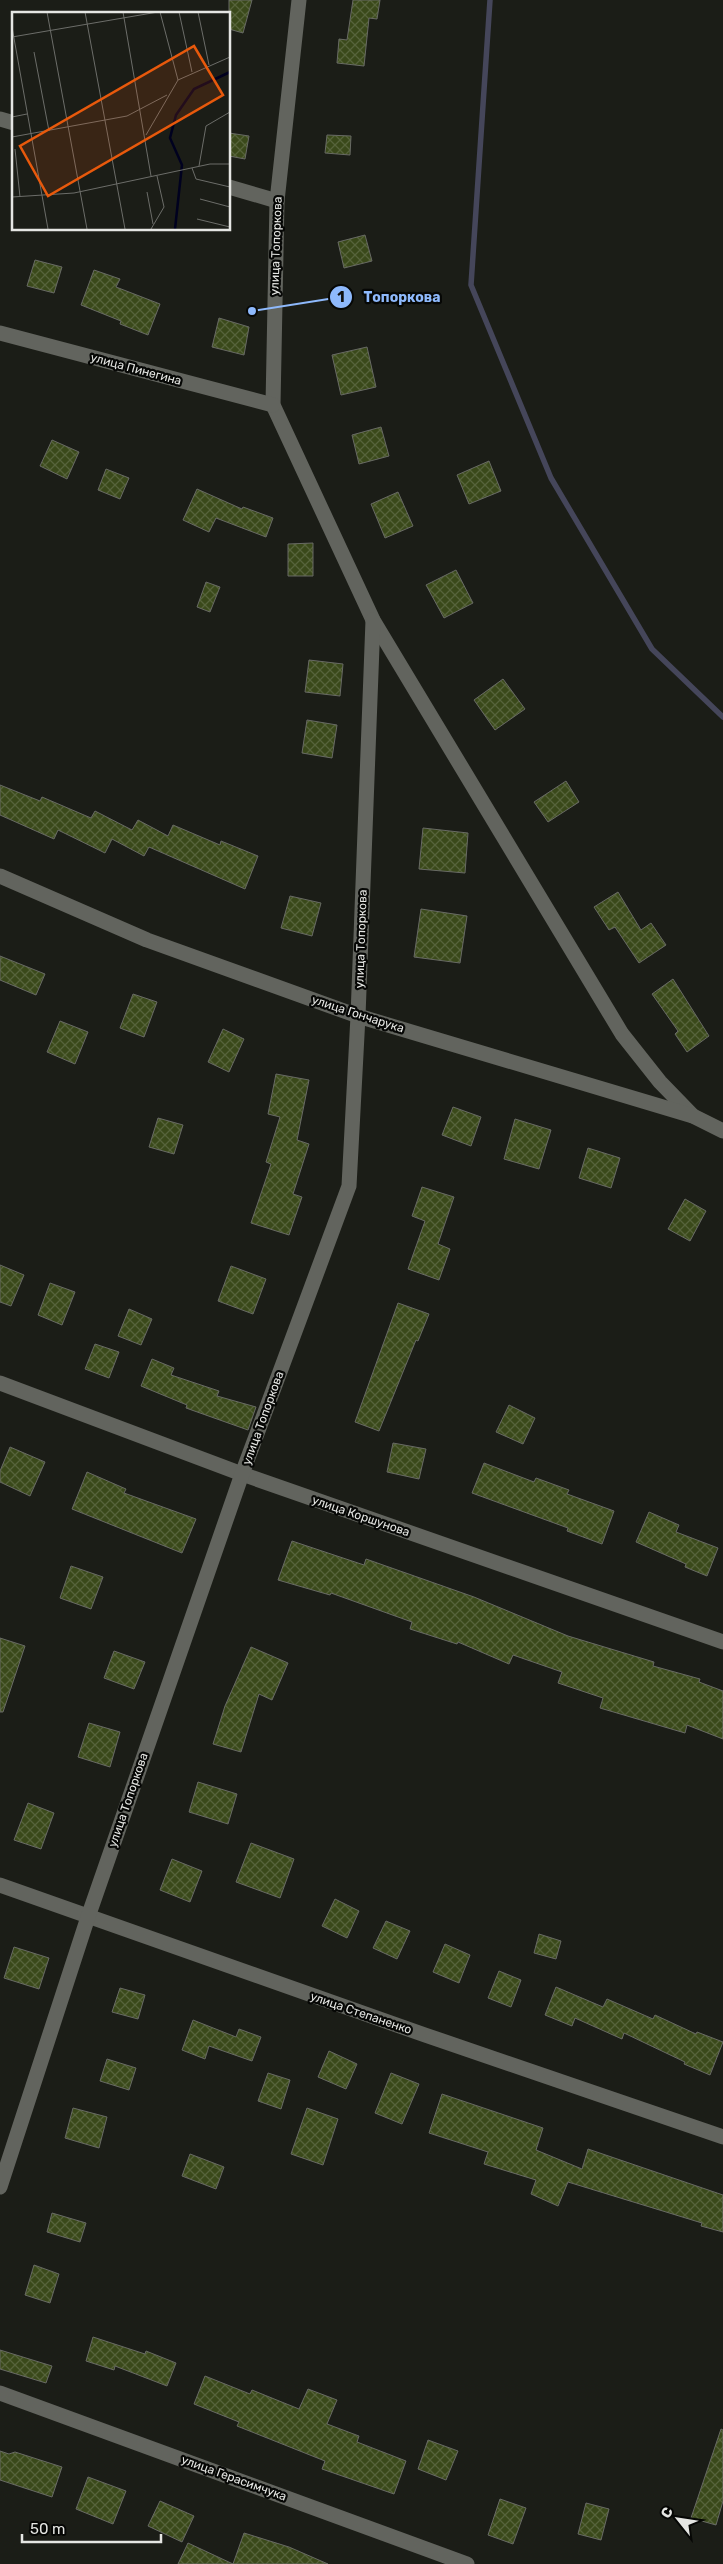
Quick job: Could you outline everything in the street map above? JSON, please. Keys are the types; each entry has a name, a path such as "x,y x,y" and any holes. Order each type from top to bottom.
{"street":[{"name":"улица Топоркова","path":"299,0 276,201 273,405 373,620 622,1034 660,1082 693,1116"},
{"path":"230,187 276,201"},
{"name":"улица Пинегина","path":"0,333 273,405"},
{"name":"улица Топоркова","path":"0,2187 6,2146 242,1474 349,1186 358,1016 373,620"},
{"name":"улица Гончарука","path":"0,876 147,940 358,1016 693,1116 723,1131"},
{"name":"улица Коршунова","path":"0,1384 242,1474 723,1642"},
{"name":"улица Степаненко","path":"0,1885 723,2137"},
{"name":"улица Герасимчука","path":"0,2393 468,2564"}],"building":[{"path":"229,0 252,0 243,33 230,29"},
{"path":"353,0 380,0 377,19 369,18 364,66 337,63 339,39 347,40"},
{"path":"230,133 249,136 245,159 230,156"},
{"path":"327,135 351,136 350,155 325,153"},
{"path":"365,235 372,261 344,268 338,242"},
{"path":"35,260 62,267 54,293 27,286"},
{"path":"94,270 120,279 116,287 160,304 148,335 120,324 121,321 81,305"},
{"path":"219,318 249,327 244,355 212,347"},
{"path":"367,347 376,387 341,395 332,355"},
{"path":"381,427 389,456 359,464 352,435"},
{"path":"52,440 79,452 67,479 40,466"},
{"path":"489,461 501,491 469,504 457,475"},
{"path":"106,469 129,478 120,499 98,490"},
{"path":"197,489 242,509 243,507 273,518 266,537 216,518 209,532 183,520"},
{"path":"398,492 413,526 385,538 371,504"},
{"path":"313,543 313,576 288,576 288,544"},
{"path":"456,570 473,603 444,618 426,585"},
{"path":"206,582 220,587 210,612 197,607"},
{"path":"309,660 343,664 340,696 305,692"},
{"path":"503,679 525,709 495,730 474,700"},
{"path":"307,720 337,725 332,758 302,753"},
{"path":"566,781 579,802 548,822 534,802"},
{"path":"0,785 40,801 42,797 91,818 95,811 132,830 138,820 168,836 173,825 220,845 221,841 258,856 245,889 149,847 144,856 112,839 105,853 58,830 54,839 0,815"},
{"path":"423,828 468,833 465,873 419,869"},
{"path":"618,892 641,930 651,923 666,945 639,963 615,927 609,930 594,907"},
{"path":"290,896 321,903 312,936 281,928"},
{"path":"421,909 467,916 460,963 414,957"},
{"path":"0,956 45,974 36,995 0,980"},
{"path":"673,979 709,1036 687,1052 675,1034 678,1031 652,994"},
{"path":"133,994 157,1002 144,1037 120,1028"},
{"path":"60,1021 88,1032 75,1064 47,1052"},
{"path":"223,1029 244,1039 229,1072 208,1062"},
{"path":"276,1074 309,1080 297,1140 309,1144 293,1194 302,1197 289,1235 251,1223 271,1164 266,1162 280,1117 268,1114"},
{"path":"453,1107 481,1117 471,1146 442,1135"},
{"path":"158,1118 183,1125 174,1154 149,1147"},
{"path":"515,1119 551,1130 539,1169 504,1159"},
{"path":"588,1148 620,1158 611,1188 579,1178"},
{"path":"422,1187 454,1197 438,1244 450,1249 439,1280 408,1269 425,1221 412,1216"},
{"path":"685,1199 706,1211 690,1241 668,1229"},
{"path":"0,1265 24,1275 11,1306 0,1302"},
{"path":"231,1266 266,1279 253,1314 218,1301"},
{"path":"50,1283 75,1292 62,1325 38,1315"},
{"path":"398,1303 429,1314 418,1341 416,1340 379,1431 355,1422"},
{"path":"129,1309 152,1319 141,1345 118,1336"},
{"path":"95,1344 119,1352 109,1378 85,1369"},
{"path":"152,1359 174,1368 171,1375 219,1391 217,1396 256,1407 248,1430 186,1408 187,1405 141,1386"},
{"path":"509,1405 535,1418 523,1444 496,1432"},
{"path":"393,1443 426,1449 419,1479 387,1472"},
{"path":"10,1447 45,1462 30,1496 0,1482 0,1471"},
{"path":"484,1463 534,1482 536,1478 569,1490 567,1494 614,1511 602,1544 567,1531 568,1528 472,1493"},
{"path":"87,1472 126,1489 124,1493 196,1519 182,1553 72,1509"},
{"path":"649,1512 679,1525 676,1532 718,1548 707,1576 685,1567 686,1564 636,1542"},
{"path":"292,1541 364,1565 366,1559 474,1597 568,1636 654,1662 653,1666 700,1679 699,1682 723,1691 723,1739 687,1725 685,1733 600,1708 603,1698 558,1683 562,1672 513,1655 509,1664 458,1642 457,1644 410,1629 412,1622 331,1593 330,1595 278,1580"},
{"path":"71,1566 103,1577 91,1609 60,1598"},
{"path":"0,1638 25,1646 3,1712 0,1712"},
{"path":"251,1647 288,1663 272,1700 259,1694 241,1752 213,1744 225,1706"},
{"path":"114,1651 145,1662 134,1689 104,1678"},
{"path":"89,1723 120,1732 110,1767 78,1757"},
{"path":"198,1782 237,1794 228,1824 189,1812"},
{"path":"28,1803 54,1813 41,1849 14,1840"},
{"path":"251,1843 294,1859 280,1898 236,1882"},
{"path":"172,1859 202,1871 190,1902 160,1890"},
{"path":"335,1899 359,1911 347,1938 322,1926"},
{"path":"386,1921 410,1931 397,1959 373,1948"},
{"path":"539,1934 561,1941 556,1959 534,1953"},
{"path":"445,1944 470,1955 459,1983 433,1972"},
{"path":"14,1947 49,1958 39,1989 4,1978"},
{"path":"499,1971 521,1980 511,2007 488,1998"},
{"path":"556,1987 603,2007 607,1999 653,2019 655,2015 696,2034 697,2032 723,2042 710,2075 684,2064 685,2062 624,2033 622,2039 575,2018 572,2026 545,2015"},
{"path":"120,1988 145,1995 138,2019 112,2012"},
{"path":"193,2020 236,2037 239,2029 261,2037 252,2061 209,2046 205,2059 182,2050"},
{"path":"329,2051 357,2064 346,2089 318,2077"},
{"path":"107,2059 136,2068 129,2090 100,2081"},
{"path":"268,2073 290,2080 281,2109 258,2101"},
{"path":"391,2073 419,2084 402,2124 375,2113"},
{"path":"442,2094 543,2128 536,2150 582,2169 588,2149 723,2195 723,2232 701,2226 702,2223 568,2182 558,2206 531,2194 536,2180 484,2164 488,2152 429,2133"},
{"path":"73,2108 107,2117 99,2148 65,2138"},
{"path":"307,2108 338,2119 323,2165 291,2154"},
{"path":"190,2154 224,2167 216,2189 182,2176"},
{"path":"52,2213 86,2223 80,2242 47,2232"},
{"path":"34,2265 59,2274 50,2303 25,2295"},
{"path":"93,2337 145,2354 146,2351 176,2363 167,2386 115,2366 114,2370 86,2361"},
{"path":"0,2350 52,2366 46,2383 0,2369"},
{"path":"205,2376 250,2394 252,2390 299,2409 308,2389 337,2400 327,2424 359,2436 357,2442 406,2461 394,2494 322,2469 325,2461 237,2426 239,2422 194,2404"},
{"path":"721,2429 723,2430 723,2501 716,2525 691,2518"},
{"path":"428,2440 458,2451 446,2480 418,2469"},
{"path":"0,2451 9,2454 15,2452 62,2467 52,2497 0,2480"},
{"path":"88,2477 126,2491 113,2524 76,2509"},
{"path":"500,2499 526,2508 513,2544 488,2535"},
{"path":"160,2501 194,2516 182,2542 148,2526"},
{"path":"586,2503 609,2509 601,2540 578,2534"},
{"path":"244,2533 289,2547 328,2564 233,2564"},
{"path":"188,2543 233,2564 178,2564"}],"waterway":[{"path":"490,0 471,285 551,478 652,649 723,717"}],"place":[{"name":"Топоркова","path":"252,311"}]}
